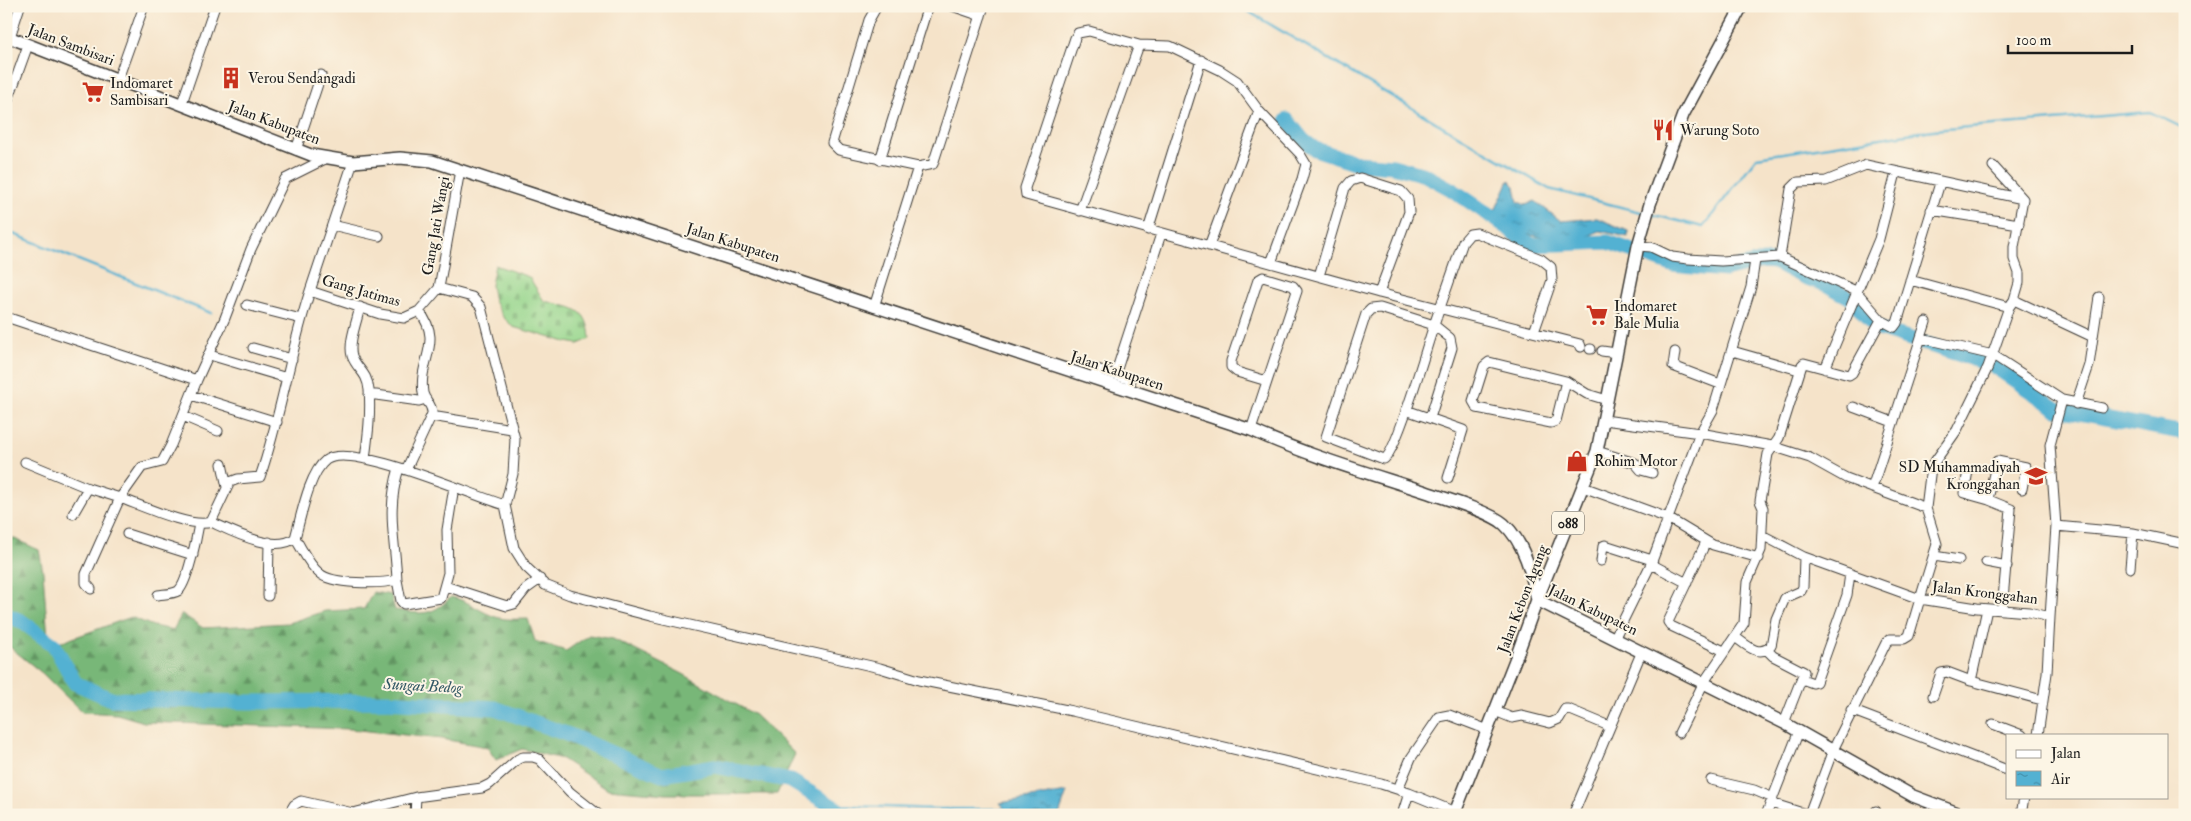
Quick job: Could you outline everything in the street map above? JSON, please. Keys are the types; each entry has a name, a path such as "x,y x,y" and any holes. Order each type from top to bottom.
{"main road":[{"name":"Jalan Kebon Agung","path":"1455,813 1536,600 1597,451 1638,246 1650,204 1683,115 1733,23 1747,7"},
{"name":"Jalan Sambisari","path":"8,37 182,103"},
{"name":"Jalan Kabupaten","path":"182,103 296,150 325,159 353,162 400,158 432,161 774,272 874,308 1250,430 1298,451 1443,498 1502,522 1512,533 1524,553 1536,600 1615,637 1800,731 1913,796 1963,815"}],"street":[{"path":"8,37 20,6"},
{"path":"118,79 144,6"},
{"path":"182,103 215,6"},
{"path":"877,6 869,20 832,143 839,150 918,167 933,164 984,6"},
{"path":"880,160 928,6"},
{"path":"952,6 981,16"},
{"path":"1271,262 1302,179 1306,164 1300,154 1258,111 1237,81 1201,60 1170,46 1138,45 1089,32 1078,33 1025,192 1026,195 1161,234 1271,262 1379,293 1580,344 1587,348"},
{"path":"6,91 25,44"},
{"path":"6,106 25,44"},
{"path":"1080,211 1138,45"},
{"path":"1148,230 1201,60"},
{"path":"296,150 321,75"},
{"path":"1209,246 1258,111"},
{"path":"91,589 86,584 86,574 120,498 142,468 156,464 165,458 225,318 251,249 260,235 285,179 325,159"},
{"name":"Gang Jatimas","path":"353,162 310,290 393,317 404,318 419,311 439,288"},
{"path":"1780,257 1792,189 1795,185 1801,182 1826,180 1860,166 2023,198"},
{"path":"1992,166 2023,198"},
{"path":"874,308 918,167"},
{"name":"Gang Jati Wangi","path":"439,288 460,170"},
{"path":"1826,369 1856,291 1880,240 1896,173"},
{"path":"1319,276 1345,188 1351,181 1360,178 1401,191 1408,200 1409,212 1379,293"},
{"path":"1638,246 1651,247 1678,258 1721,261 1780,257 1856,291 1879,322 1896,326 1940,183"},
{"path":"1762,535 1804,557 1920,599 1937,541 1926,508 1931,467 1957,430 1993,355 2012,304 2019,283 2020,273 2013,254 2023,198"},
{"path":"1931,210 2019,224"},
{"path":"332,225 379,236"},
{"path":"1430,418 1452,348 1450,338 1434,325 1380,308 1372,309 1366,314 1326,437 1387,459 1406,410 1434,325 1463,242 1470,234 1477,233 1541,259 1551,268 1552,280 1534,332"},
{"path":"1115,375 1161,234"},
{"path":"1615,637 1652,562 1700,433 1713,410 1751,287 1755,260"},
{"path":"1250,430 1296,291 1293,286 1263,277 1258,280 1231,361 1231,367 1238,372 1266,381"},
{"path":"1910,280 2012,304 2093,337"},
{"path":"439,288 472,297 481,307 515,439 515,461 504,505 514,548 526,567 540,580 557,590 597,604 859,663 919,680 1072,711 1398,789 1455,813"},
{"path":"211,522 227,487 234,480 260,478 277,422 301,319 310,290"},
{"path":"2076,404 2089,364 2099,297"},
{"path":"247,305 301,319"},
{"path":"360,307 351,348 355,362 365,374 369,394 366,459"},
{"path":"419,311 427,321 430,330 423,392 432,406 431,416 392,490 390,508 397,580 400,600 404,604 441,598 448,573 449,512 454,487"},
{"path":"6,316 197,380"},
{"path":"1679,733 1704,682 1744,623 1747,582 1759,558 1763,508 1760,502 1760,493 1768,454 1779,438 1799,370 1804,363 1846,375 1852,373 1879,322"},
{"path":"1872,488 1926,322"},
{"path":"1921,338 1993,355 2062,400 2102,408"},
{"path":"253,348 292,359"},
{"path":"1602,351 1616,354"},
{"path":"1732,351 1799,370"},
{"path":"1676,352 1673,366 1720,384"},
{"path":"213,356 287,378"},
{"path":"1566,381 1556,421 1551,424 1477,408 1473,401 1484,366 1489,362 1566,381 1587,394 1607,400"},
{"path":"1094,379 1098,370 1131,380 1129,390"},
{"path":"369,394 419,402 426,399"},
{"path":"191,395 277,422"},
{"path":"2050,617 2056,526 2050,445 2062,400"},
{"path":"1853,408 1894,422"},
{"path":"1406,410 1463,430 1448,478"},
{"path":"183,416 218,431"},
{"path":"431,416 512,429"},
{"path":"1604,420 1700,433 1772,446 1810,458 1846,478 1926,508"},
{"path":"1597,451 1635,463 1642,470 1652,473"},
{"path":"295,538 318,469 327,460 335,456 366,459 403,469 476,497 504,505"},
{"path":"1988,499 1997,461 2026,467 2022,489"},
{"path":"25,462 88,488 199,524 211,522 254,540 284,542 295,538"},
{"path":"222,464 227,487"},
{"path":"1968,471 1964,493 1988,499 2011,509 2002,610"},
{"path":"1583,487 1668,518 1706,542 1759,558"},
{"path":"73,514 88,488"},
{"path":"158,595 179,590 193,555 199,524"},
{"path":"2056,526 2133,533 2185,544"},
{"path":"2130,568 2133,533"},
{"path":"127,534 193,555"},
{"path":"295,538 316,569 326,578 380,582 397,580"},
{"path":"268,596 270,542"},
{"path":"1706,542 1688,583 1669,619 1669,623 1724,651"},
{"path":"1601,561 1603,546 1605,545 1652,562 1688,583"},
{"path":"1934,556 1959,560"},
{"path":"1767,650 1771,646 1776,619 1785,598 1802,589 1804,557"},
{"path":"1986,562 2007,566"},
{"path":"1802,678 1813,684 1816,682 1847,595 1850,574"},
{"path":"445,586 507,606 514,604 526,589 540,580"},
{"name":"Jalan Kronggahan","path":"1809,814 1833,750 1851,710 1886,643 1890,639 1904,639 1909,636 1920,599 2050,617 2038,734"},
{"path":"1972,680 1987,609"},
{"path":"1735,637 1754,650 1767,650 1773,656 1802,670 1802,678 1784,723"},
{"path":"1573,815 1608,726 1642,651"},
{"path":"1933,696 1941,673 1947,672 2042,700"},
{"path":"1495,711 1512,718 1522,716 1550,724 1559,719 1565,709 1568,709 1608,726"},
{"path":"1851,710 2006,770"},
{"path":"1398,789 1411,758 1439,717 1450,715 1488,730"},
{"path":"1992,724 2019,734"},
{"path":"1766,815 1800,731"},
{"path":"288,815 294,805 301,801 353,813 416,797 482,788 490,784 512,763 528,756 539,759 570,792 599,815"},
{"path":"1712,780 1754,790 1772,800 1809,814"},
{"path":"1402,815 1409,793"},
{"path":"415,815 416,797"},
{"path":"2021,815 2024,798"}],"green space":[{"path":"495,265 529,277 544,301 577,310 586,320 590,339 578,344 513,327 503,317 494,301 491,285"},
{"path":"6,535 39,550 43,572 49,651 59,643 131,617 153,626 173,630 182,614 203,628 288,623 325,611 364,609 373,592 391,595 395,610 419,613 437,608 451,597 464,601 499,618 528,619 535,641 566,651 589,635 613,639 683,674 755,715 795,754 777,794 666,794 608,789 562,759 522,749 496,760 487,747 442,739 350,729 144,722 117,714 82,712 42,673 6,644"}],"water":[{"path":"1509,180 1515,186 1518,202 1526,205 1535,201 1561,221 1597,218 1628,231 1628,237 1600,231 1583,238 1546,238 1520,233 1494,213"},
{"path":"1067,792 1059,815 1011,815 1000,803"}],"waterway":[{"path":"1239,6 1549,189 1645,213"},
{"path":"1650,214 1703,227 1757,157 1933,130 2150,112 2185,129"},
{"path":"1287,120 1303,140 1315,149 1358,163 1393,166 1425,175 1451,189 1507,227 1518,237 1533,245 1608,242 1672,265 1725,270 1763,261 1774,262 1804,277 1827,285 1851,298 1876,328 1983,362"},
{"path":"6,231 211,313"},
{"path":"1995,367 2057,409 2185,433"},
{"path":"6,456 12,459"},
{"name":"Sungai Bedog","path":"6,615 21,621 54,645 75,683 111,699 249,702 387,701 495,708 569,735 662,775 715,766 791,781 847,815"},
{"path":"830,805 1006,809"}],"place":[{"name":"Verou Sendangadi","path":"231,78"},
{"name":"Indomaret Sambisari","path":"93,92"},
{"name":"Warung Soto","path":"1663,130"},
{"name":"Indomaret Bale Mulia","path":"1597,315"},
{"name":"Rohim Motor","path":"1577,461"},
{"name":"SD Muhammadiyah Kronggahan","path":"2036,476"}]}
